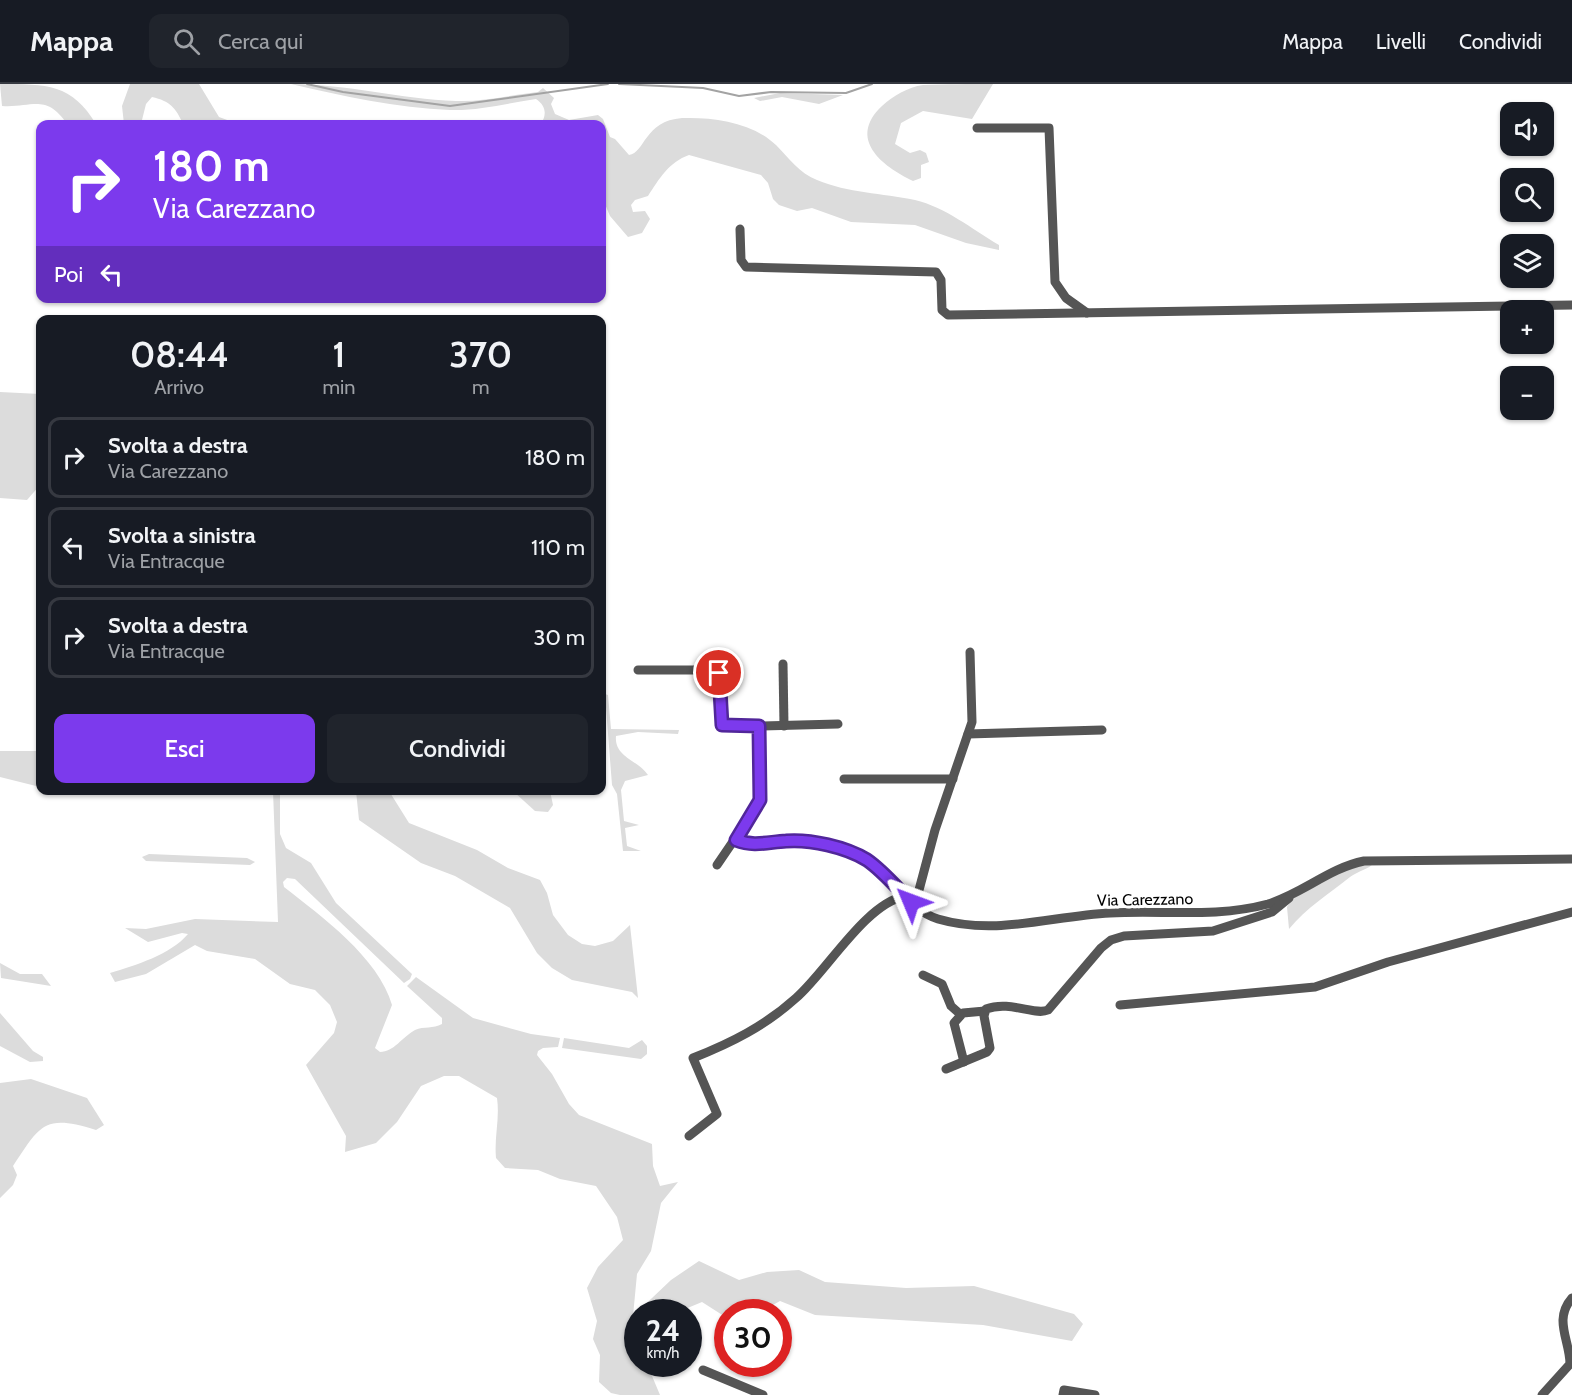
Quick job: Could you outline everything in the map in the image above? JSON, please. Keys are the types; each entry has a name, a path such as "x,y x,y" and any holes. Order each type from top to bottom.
{"street":[{"path":"977,128 1049,128 1055,282 1066,298 1087,313"},
{"path":"740,229 741,260 746,267 934,272 941,279 942,309 948,315 1572,305"},
{"path":"915,905 932,842 968,734 973,710 970,652"},
{"path":"783,664 784,726"},
{"path":"638,670 716,670 720,676 722,725 838,724"},
{"path":"717,865 736,840 760,800 759,726"},
{"path":"968,734 1102,730"},
{"path":"844,779 953,779"},
{"name":"Via Carezzano","path":"736,840 752,845 795,841 852,853 869,862 915,905 939,919 973,926 1000,927 1105,913 1221,912 1257,907 1290,896 1337,870 1364,861 1572,859"},
{"path":"690,1136 717,1114 693,1058 730,1044 782,1010 821,973 870,917 891,900 905,896"},
{"path":"985,1011 990,1007 1012,1006 1045,1012 1056,1004 1101,948 1111,940 1131,935 1213,931 1272,912 1290,896"},
{"path":"1120,1005 1315,987 1388,962 1572,912"},
{"path":"923,975 942,984 951,1006 960,1014"},
{"path":"964,1062 954,1023 960,1014 979,1009 985,1011"},
{"path":"946,1069 983,1055 990,1048 985,1011"},
{"path":"1542,1395 1570,1364 1562,1322 1564,1311 1572,1298"},
{"path":"703,1370 763,1395"},
{"path":"1063,1395 1064,1390 1095,1395"}],"shaded area":[{"path":"0,84 45,86 57,89 77,101 93,120 64,120 52,108 45,105 2,106"},
{"path":"130,84 199,84 219,117 227,120 181,120 172,106 152,97 146,104 142,120 124,120 122,106"},
{"path":"291,84 333,86 414,98 456,101 538,92 543,88 554,98 551,104 555,114 569,120 543,120 545,110 536,99 450,110 410,107"},
{"path":"993,84 972,119 923,111 901,123 895,144 910,153 920,150 926,153 929,162 921,165 921,178 913,181 890,168 880,159 868,140 872,118 882,106 901,92 923,85"},
{"path":"780,93 843,95 819,104 782,97 760,101 754,98"},
{"path":"598,115 603,120 569,120"},
{"path":"694,118 719,120 744,126 766,137 811,177 841,188 926,203 948,213 999,245 999,250 966,243 915,225 851,222 812,208 797,211 779,205 773,199 768,183 761,175 689,155 670,167 648,196 635,200 631,205 633,212 645,211 650,219 642,233 628,237 610,216 606,206 606,127 610,137 615,139 629,155 639,149 653,130 669,120"},
{"path":"0,392 36,394 36,490 27,500 0,498"},
{"path":"606,694 608,695 611,729 679,730 678,734 638,732 616,736 616,743 623,754 648,775 625,781 621,790 624,821 639,825 625,828 627,846 641,851 623,851 617,794 612,785"},
{"path":"0,751 36,751 36,786 0,777"},
{"path":"273,795 280,795 280,834 286,848 311,863 336,903 412,974 410,979 404,983 295,879 287,878 283,882 284,887 347,939 375,971 385,988 392,1005 375,1048 380,1052 390,1050 415,1030 442,1024 442,1018 407,986 416,977 473,1018 531,1034 560,1038 558,1047 543,1048 538,1051 537,1055 552,1074 569,1104 579,1115 652,1144 653,1166 660,1186 678,1182 661,1203 651,1251 637,1274 635,1299 624,1299 624,1377 652,1377 660,1395 620,1395 611,1393 599,1382 600,1355 593,1339 597,1321 587,1288 598,1267 623,1240 617,1217 596,1186 560,1179 538,1170 505,1168 496,1158 497,1098 459,1076 444,1076 421,1086 397,1122 376,1143 345,1152 346,1136 306,1065 334,1033 337,1022 330,1005 315,990 290,984 255,959 207,951 195,945 146,974 115,982 110,973 141,963 172,948 188,934 182,933 148,942 125,928 146,929 195,919 278,922"},
{"path":"356,795 392,795 409,823 477,850 508,868 540,880 547,893 553,915 568,935 582,944 595,946 613,941 630,925 638,998 632,992 572,980 552,968 537,953 510,908 455,876 421,863 359,820"},
{"path":"517,795 551,795 553,805 548,812 535,811"},
{"path":"149,854 247,858 255,862 250,865 146,861 142,857"},
{"path":"1374,863 1350,877 1318,901 1289,929 1287,907 1303,891 1326,878"},
{"path":"0,963 20,974 42,974 51,986 1,978"},
{"path":"0,1013 33,1051 43,1057 43,1061 30,1062 0,1046"},
{"path":"564,1038 629,1048 642,1040 647,1046 647,1054 641,1059 562,1048"},
{"path":"31,1079 87,1098 104,1125 96,1130 64,1123 54,1123 45,1127 30,1141 13,1166 17,1175 13,1185 0,1198 0,1083"},
{"path":"699,1261 739,1280 767,1272 799,1270 825,1282 906,1288 974,1286 1074,1314 1083,1324 1072,1341 983,1325 815,1315 792,1306 792,1299 714,1299 714,1310 702,1302 702,1299 651,1299 671,1280"}],"waterway":[{"path":"307,84 343,92 450,106 608,84"},
{"path":"619,84 703,88 739,96 771,92 846,93 872,84"}],"route":[{"path":"719,673 722,725 727,727 759,726 760,800 736,840 752,845 786,841 817,843 855,854 873,865 911,902"}]}
